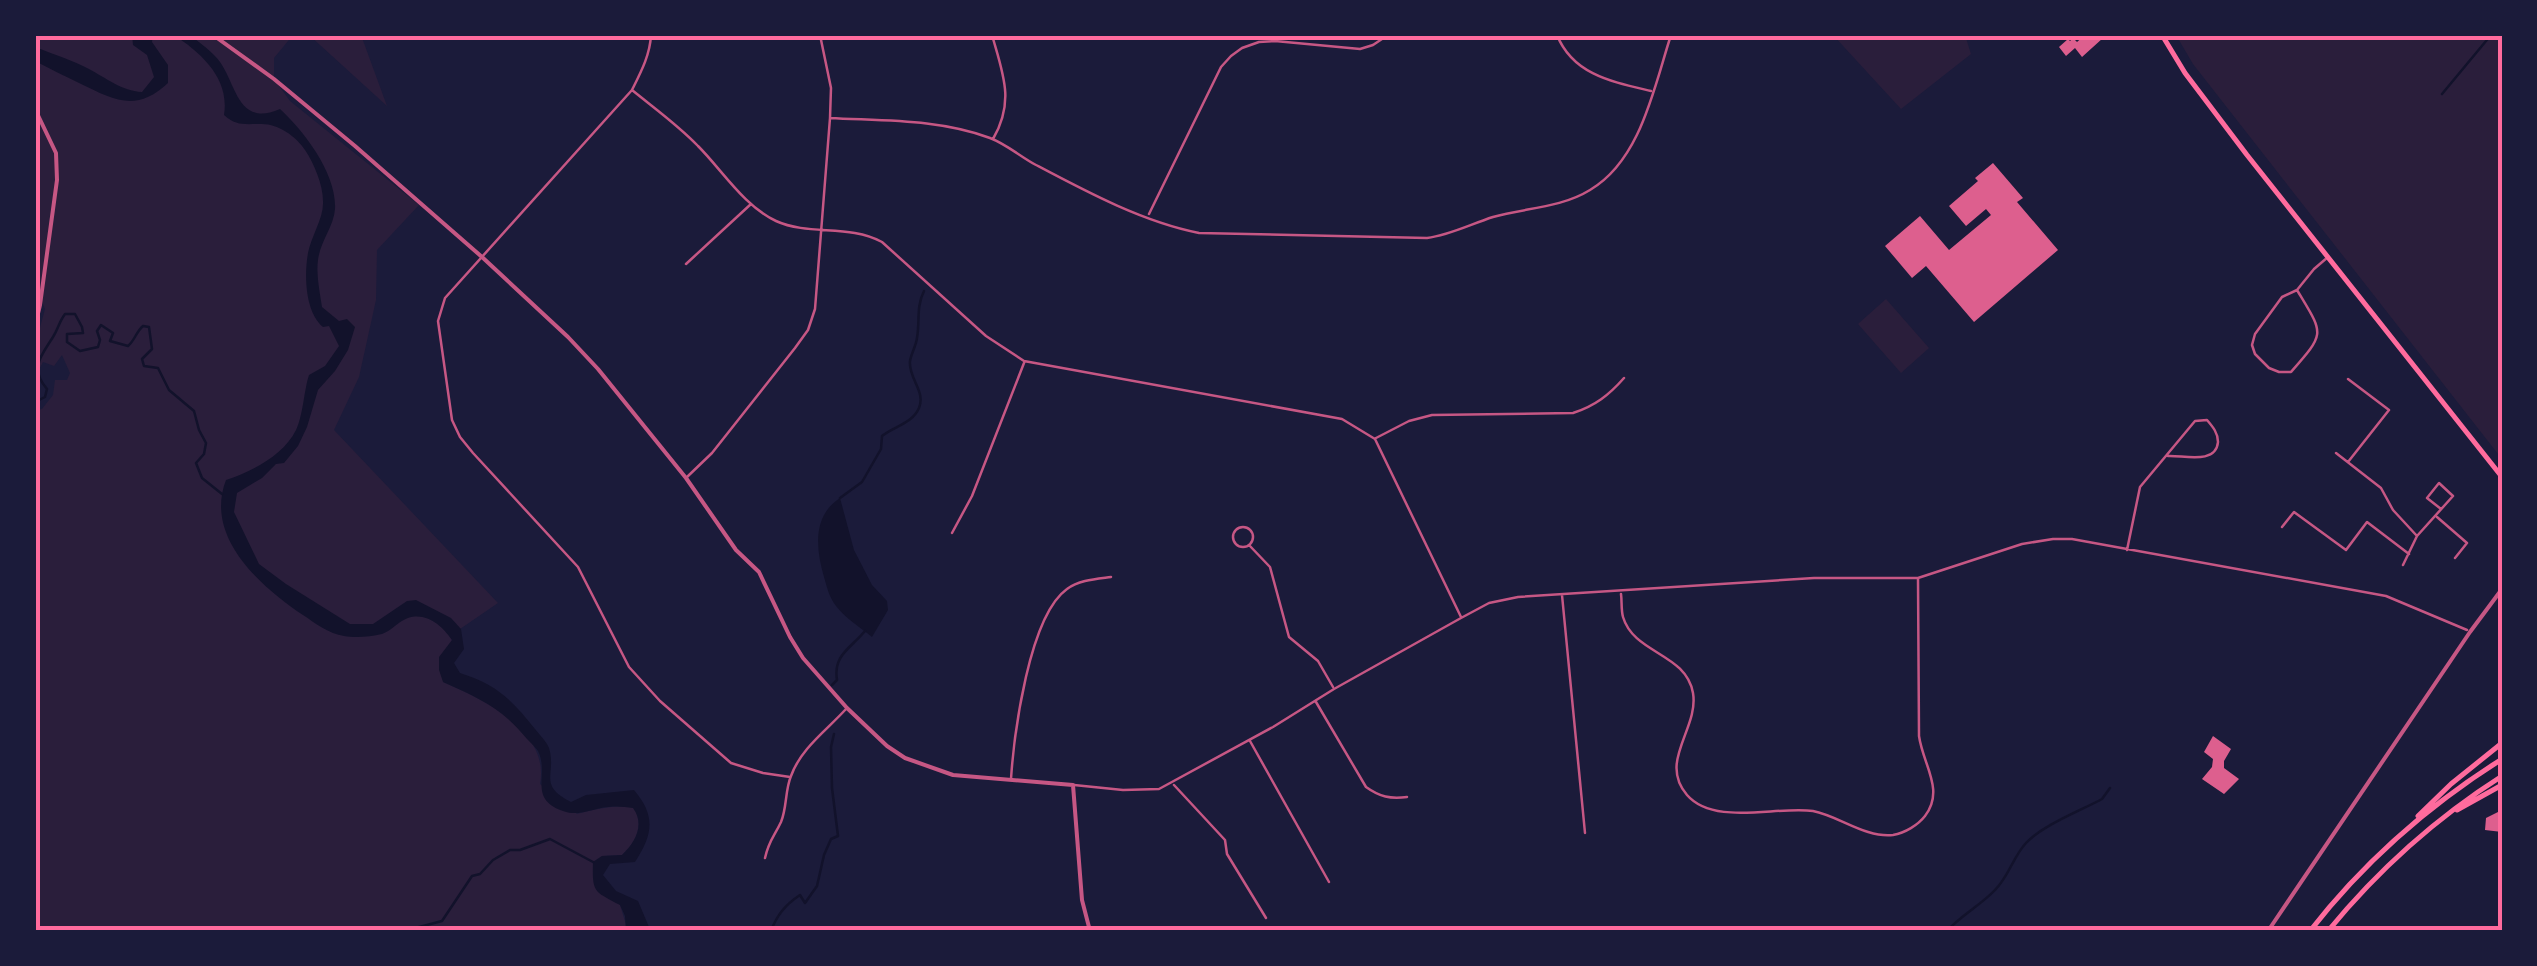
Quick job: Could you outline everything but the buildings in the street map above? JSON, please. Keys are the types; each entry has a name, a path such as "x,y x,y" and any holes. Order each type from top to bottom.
{"main road":[{"path":"2162,35 2185,73 2502,477"},
{"path":"2310,931 2451,784 2502,743"},
{"path":"2390,845 2439,803 2502,759"},
{"path":"2328,931 2390,864 2437,822 2502,776"},
{"path":"2437,822 2502,784"}],"street":[{"path":"213,35 287,90 482,256 588,358 686,478 720,529 758,572 803,658 888,746 905,758 953,775 1159,789 1490,603 1561,593 1814,578 1918,578 2022,544 2053,538 2386,596 2470,632"},
{"path":"651,35 644,67 632,90 445,298 438,321 452,420 460,437 578,567 629,667 660,700 731,763 790,778"},
{"path":"686,478 712,454 808,330 815,309 831,88 820,35"},
{"path":"992,35 1006,96 1003,121 993,138"},
{"path":"1148,217 1230,56 1259,42 1360,49 1373,46 1388,35"},
{"path":"1556,35 1573,59 1589,72 1603,80 1652,92"},
{"path":"830,118 950,126 993,138 1034,164 1148,217 1199,233 1443,236 1496,216 1520,213 1591,190 1624,158 1638,130 1670,35"},
{"path":"632,90 696,144 763,214 788,226 867,234 882,242 986,336 1024,361 1342,419 1375,439 1461,618"},
{"path":"35,109 56,152 56,180 35,326"},
{"path":"686,264 751,204"},
{"path":"2298,290 2317,322 2317,340 2291,372 2279,372 2255,354 2252,344 2256,334 2282,298 2298,290 2329,256"},
{"path":"952,533 972,496 1024,361"},
{"path":"1375,439 1408,421 1432,415 1573,413 1590,408 1624,378"},
{"path":"2348,379 2389,410 2348,462"},
{"path":"2127,550 2140,487 2195,421 2207,420 2212,426 2218,441 2212,454 2168,456"},
{"path":"2336,453 2381,488 2393,510 2417,536"},
{"path":"2403,564 2417,536 2441,510 2453,496 2439,483 2427,498 2441,510"},
{"path":"2282,527 2294,512 2346,550 2367,522 2408,554"},
{"path":"2435,516 2467,543 2455,558"},
{"path":"1245,526 1250,530 1253,540 1249,545 1236,545 1232,539 1235,529 1245,526"},
{"path":"1249,545 1270,567 1289,637 1318,661 1334,689"},
{"path":"1011,780 1013,738 1040,626 1067,589 1088,580 1111,577"},
{"path":"1621,591 1623,616 1632,634 1677,664 1693,692 1694,707 1676,767 1688,796 1717,812 1814,812 1876,834 1891,835 1904,832 1925,817 1935,790 1919,736 1918,578"},
{"path":"2268,931 2502,589"},
{"path":"1561,593 1586,833"},
{"path":"1315,701 1366,787 1379,796 1407,797"},
{"path":"765,858 768,841 782,821 790,778 798,761 848,708"},
{"path":"1250,740 1329,882"},
{"path":"1172,783 1225,840 1227,854 1266,918"},
{"path":"1073,785 1082,900 1090,931"}],"shaded area":[{"path":"35,35 293,35 274,58 274,79 290,101 419,205 377,250 376,300 359,377 334,430 498,603 460,629 427,618 443,626 452,640 443,682 494,708 525,733 540,765 540,784 577,814 618,807 633,807 637,813 637,832 622,855 602,856 593,862 620,905 628,931 35,931 35,410 42,409 53,395 55,380 67,380 70,373 62,355 54,366 43,362 35,377 35,346 45,309 35,285"},
{"path":"132,35 153,35 152,42 168,65 168,83 135,101 114,98 35,61 35,47 83,66 121,87 142,92 154,77 147,55 133,45"},
{"path":"174,35 190,35 214,55 247,108 255,113 280,109 289,118 317,154 334,196 334,215 318,260 322,307 339,321 347,319 355,327 348,350 318,390 298,446 284,463 276,464 237,493 234,512 259,564 350,624 373,624 407,601 416,600 451,618 461,629 464,649 454,663 460,673 502,694 543,738 551,757 554,790 571,802 586,795 634,790 649,817 646,843 635,862 610,864 603,875 616,891 638,901 648,931 626,931 620,905 600,893 593,880 593,862 602,856 622,855 635,839 638,820 633,808 573,813 552,806 542,793 541,760 534,746 499,712 443,682 439,657 452,640 444,630 428,619 415,617 377,635 353,637 333,633 270,590 229,540 221,501 226,480 266,461 283,448 298,424 309,375 325,366 339,346 329,326 323,327 312,312 307,293 308,253 322,214 323,195 315,168 301,145 279,128 236,123 224,115 223,89 218,78 203,58"},
{"path":"309,35 361,35 387,106"},
{"path":"1833,35 1965,35 1971,54 1901,109"},
{"path":"2176,35 2502,35 2502,459 2193,64"},
{"path":"1886,299 1929,348 1901,373 1858,324"},
{"path":"840,498 854,550 872,585 887,601 888,610 872,637 836,606 821,566 818,534 825,514"}],"waterway":[{"path":"2442,94 2491,35"},
{"path":"840,498 862,482 881,449 882,436 907,421 919,408 920,396 910,361 924,291"},
{"path":"35,402 45,397 47,389 39,375 41,356 65,314 75,314 82,327 83,333 67,334 67,342 80,351 98,347 97,331 101,325 113,333 110,341 128,346 143,326 149,327 152,349 142,359 144,366 158,368 169,390 194,411 206,443 204,454 196,463 202,478 222,494"},
{"path":"832,685 837,680 840,658 865,631"},
{"path":"771,931 786,907 800,895 805,903 817,886 824,855 831,839 838,836 832,788 834,734"},
{"path":"1947,931 1995,890 2033,836 2102,799 2110,788"},
{"path":"404,931 442,921 472,876 510,850 550,839 593,862"}]}
